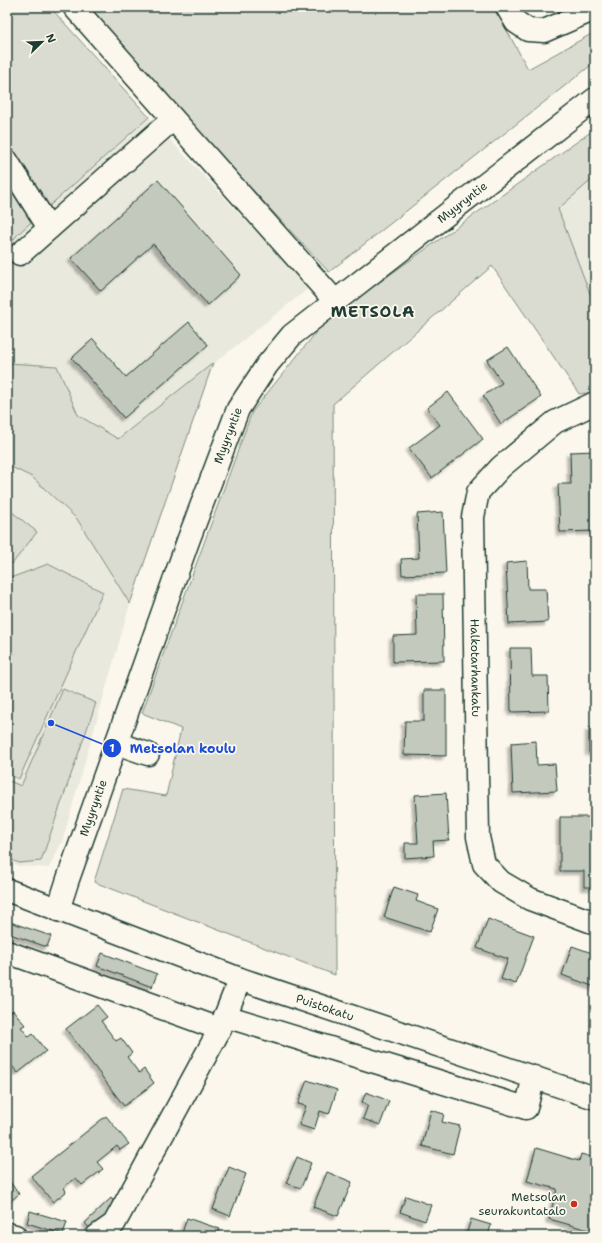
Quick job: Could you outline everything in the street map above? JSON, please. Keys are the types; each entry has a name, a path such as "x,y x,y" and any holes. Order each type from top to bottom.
{"street":[{"path":"74,7 335,301"},
{"path":"507,7 516,22 528,30 544,31 595,9"},
{"name":"Myyryntie","path":"58,910 188,541 238,409 267,365 292,335 595,99"},
{"path":"20,254 173,119"},
{"path":"7,161 49,228"},
{"name":"Halkotarhankatu","path":"595,403 555,422 501,467 478,492 473,517 478,837 484,864 501,882 530,899 595,923"},
{"path":"116,743 148,754"},
{"name":"Puistokatu","path":"7,890 240,979 595,1098"},
{"path":"7,952 223,1023 526,1108 534,1077"},
{"path":"97,1236 114,1224 223,1023 240,979"},
{"path":"7,1234 15,1236"}],"shaded area":[{"path":"7,7 50,7 149,117 18,234 7,248"},
{"path":"82,7 494,7 528,69 595,32 595,62 329,272"},
{"path":"149,117 309,288 118,439 78,415 57,366 7,363 7,248 18,234"},
{"path":"595,129 595,177 558,209 595,307 595,392 579,394 492,266 333,404 335,975 94,882 123,789 166,796 181,729 142,713 252,412 326,320"},
{"path":"595,177 595,307 558,209"},
{"path":"7,363 57,366 78,415 118,439 213,363 130,604 77,519 32,477 7,465"},
{"path":"7,465 32,477 77,519 130,604 62,842 49,868 18,866 7,861"},
{"path":"7,508 37,532 12,564 7,560"},
{"path":"48,564 103,592 19,779 7,774 7,576 13,577"},
{"path":"63,689 96,703 41,861 19,863 7,858 7,780 21,786"}],"building":[{"path":"158,180 241,275 208,305 153,244 101,291 71,258"},
{"path":"189,322 208,345 124,418 72,358 93,339 126,377"},
{"path":"508,347 541,397 501,424 483,396 502,383 487,360"},
{"path":"448,392 483,439 432,478 409,448 440,425 427,408"},
{"path":"595,451 595,531 560,532 558,484 571,484 570,452"},
{"path":"443,512 446,573 402,575 401,559 419,558 417,514"},
{"path":"527,561 528,589 546,589 548,622 509,624 506,563"},
{"path":"416,594 443,594 444,661 393,662 393,636 417,635"},
{"path":"510,648 531,648 532,676 548,676 549,711 511,712"},
{"path":"424,690 446,690 446,756 404,755 405,721 424,721"},
{"path":"589,728 595,728 595,752 589,752"},
{"path":"536,741 537,765 555,764 557,791 513,793 511,743"},
{"path":"446,793 449,840 433,841 434,856 405,858 405,843 418,843 415,795"},
{"path":"560,817 595,817 595,887 584,887 584,871 560,871"},
{"path":"394,887 418,895 416,901 438,909 430,932 384,917"},
{"path":"488,919 534,936 516,984 501,979 508,959 477,948"},
{"path":"7,921 51,936 47,947 7,933"},
{"path":"572,946 595,954 595,987 562,975"},
{"path":"102,953 157,974 152,987 97,966"},
{"path":"97,1005 107,1017 101,1021 116,1041 121,1038 132,1053 127,1057 139,1073 144,1069 154,1083 124,1106 66,1029"},
{"path":"13,1010 25,1025 21,1027 29,1037 33,1034 46,1051 18,1073 7,1060 7,1013 8,1014"},
{"path":"307,1080 337,1090 329,1114 320,1111 314,1130 299,1125 306,1106 298,1104"},
{"path":"366,1092 389,1101 380,1125 363,1119 368,1105 362,1102"},
{"path":"431,1110 444,1114 442,1122 460,1126 453,1154 422,1146"},
{"path":"106,1116 129,1144 120,1150 117,1146 97,1162 103,1169 82,1185 76,1178 64,1187 66,1192 53,1202 31,1176"},
{"name":"Metsolan seurakuntatalo","path":"536,1148 579,1161 581,1154 595,1158 595,1221 592,1231 549,1219 557,1189 527,1181"},
{"path":"297,1157 311,1163 301,1188 286,1183"},
{"path":"229,1167 246,1174 230,1216 213,1209"},
{"path":"327,1172 352,1182 338,1216 313,1207"},
{"path":"10,1182 19,1194 7,1204 7,1184"},
{"path":"406,1196 431,1205 425,1221 400,1212"},
{"path":"111,1198 118,1206 92,1231 85,1223"},
{"path":"30,1211 67,1222 63,1234 27,1223"},
{"path":"187,1218 220,1229 218,1236 181,1236"},
{"path":"471,1219 491,1225 488,1236 466,1236"}],"place":[{"name":"Metsolan koulu","path":"51,723"},
{"name":"Metsolan seurakuntatalo","path":"574,1204"}],"district":[{"name":"METSOLA","path":"373,311"}]}
